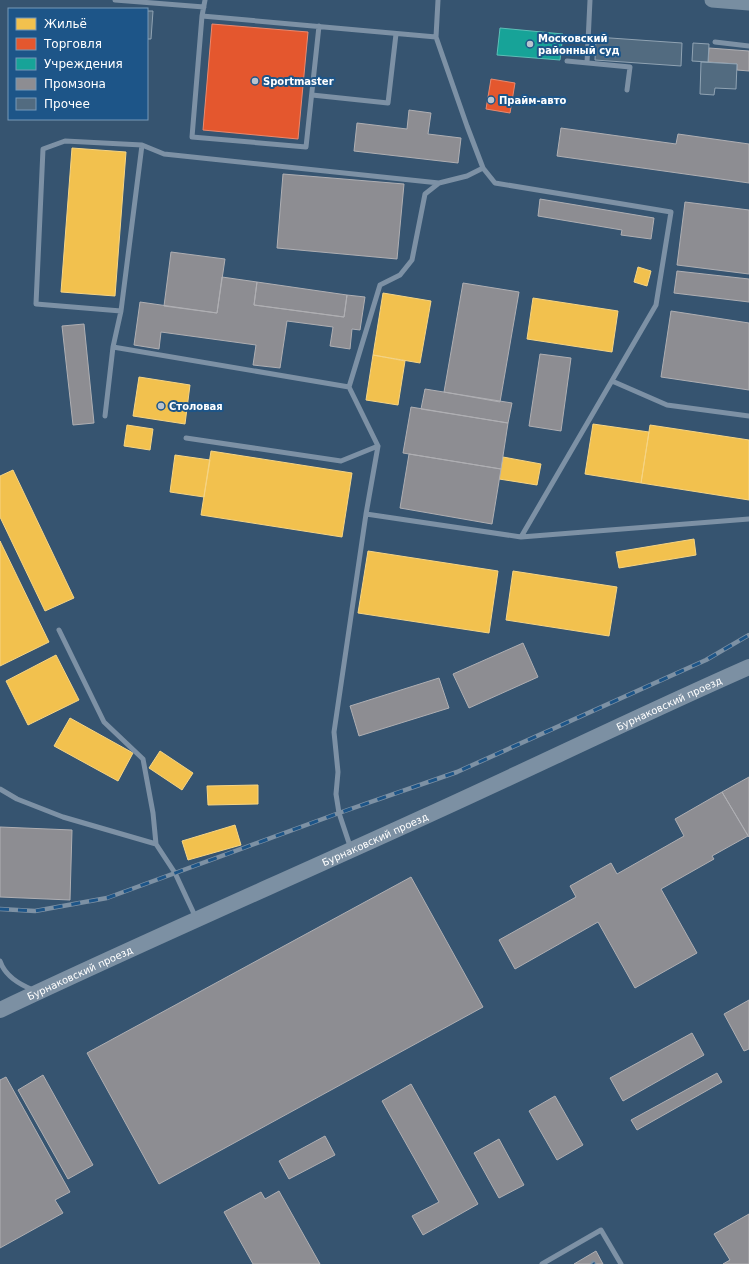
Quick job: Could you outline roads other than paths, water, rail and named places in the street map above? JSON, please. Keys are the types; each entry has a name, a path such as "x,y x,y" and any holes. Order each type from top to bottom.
{"main road":[{"path":"712,0 749,3"},
{"name":"Бурнаковский проезд","path":"0,1010 196,918 352,850 530,768 651,710 749,668"}],"lane":[{"path":"115,0 204,7"},
{"path":"205,0 202,16 192,137 306,147 319,26"},
{"path":"438,0 436,37 483,168 495,183 671,212 656,305 521,538"},
{"path":"587,64 590,0"},
{"path":"202,16 436,37"},
{"path":"312,95 388,103 396,34"},
{"path":"715,42 749,46"},
{"path":"567,61 630,67 627,90"},
{"path":"121,311 36,304 43,149 64,141 142,145 164,154 439,183 467,176 483,168"},
{"path":"105,416 114,347 121,311 142,145"},
{"path":"352,850 339,813 336,794 338,772 334,732 366,514 378,446 349,387 380,285 400,275 412,260 424,194 439,183"},
{"path":"114,347 349,387"},
{"path":"612,381 667,405 749,416"},
{"path":"186,438 342,461 378,446"},
{"path":"366,514 521,538 749,519"},
{"path":"59,630 104,722 143,759 153,813 156,844 176,873 196,918"},
{"path":"0,789 17,799 63,817 156,844"},
{"path":"0,961 2,967 18,984 38,992"},
{"path":"542,1264 601,1230 621,1264"}],"railway":[{"path":"0,909 35,911 107,898 339,813 457,772 706,660 749,635"}],"place":[{"name":"Московский районный суд","path":"530,44"},
{"name":"Sportmaster","path":"255,81"},
{"name":"Прайм-авто","path":"491,100"},
{"name":"Столовая","path":"161,406"}]}
